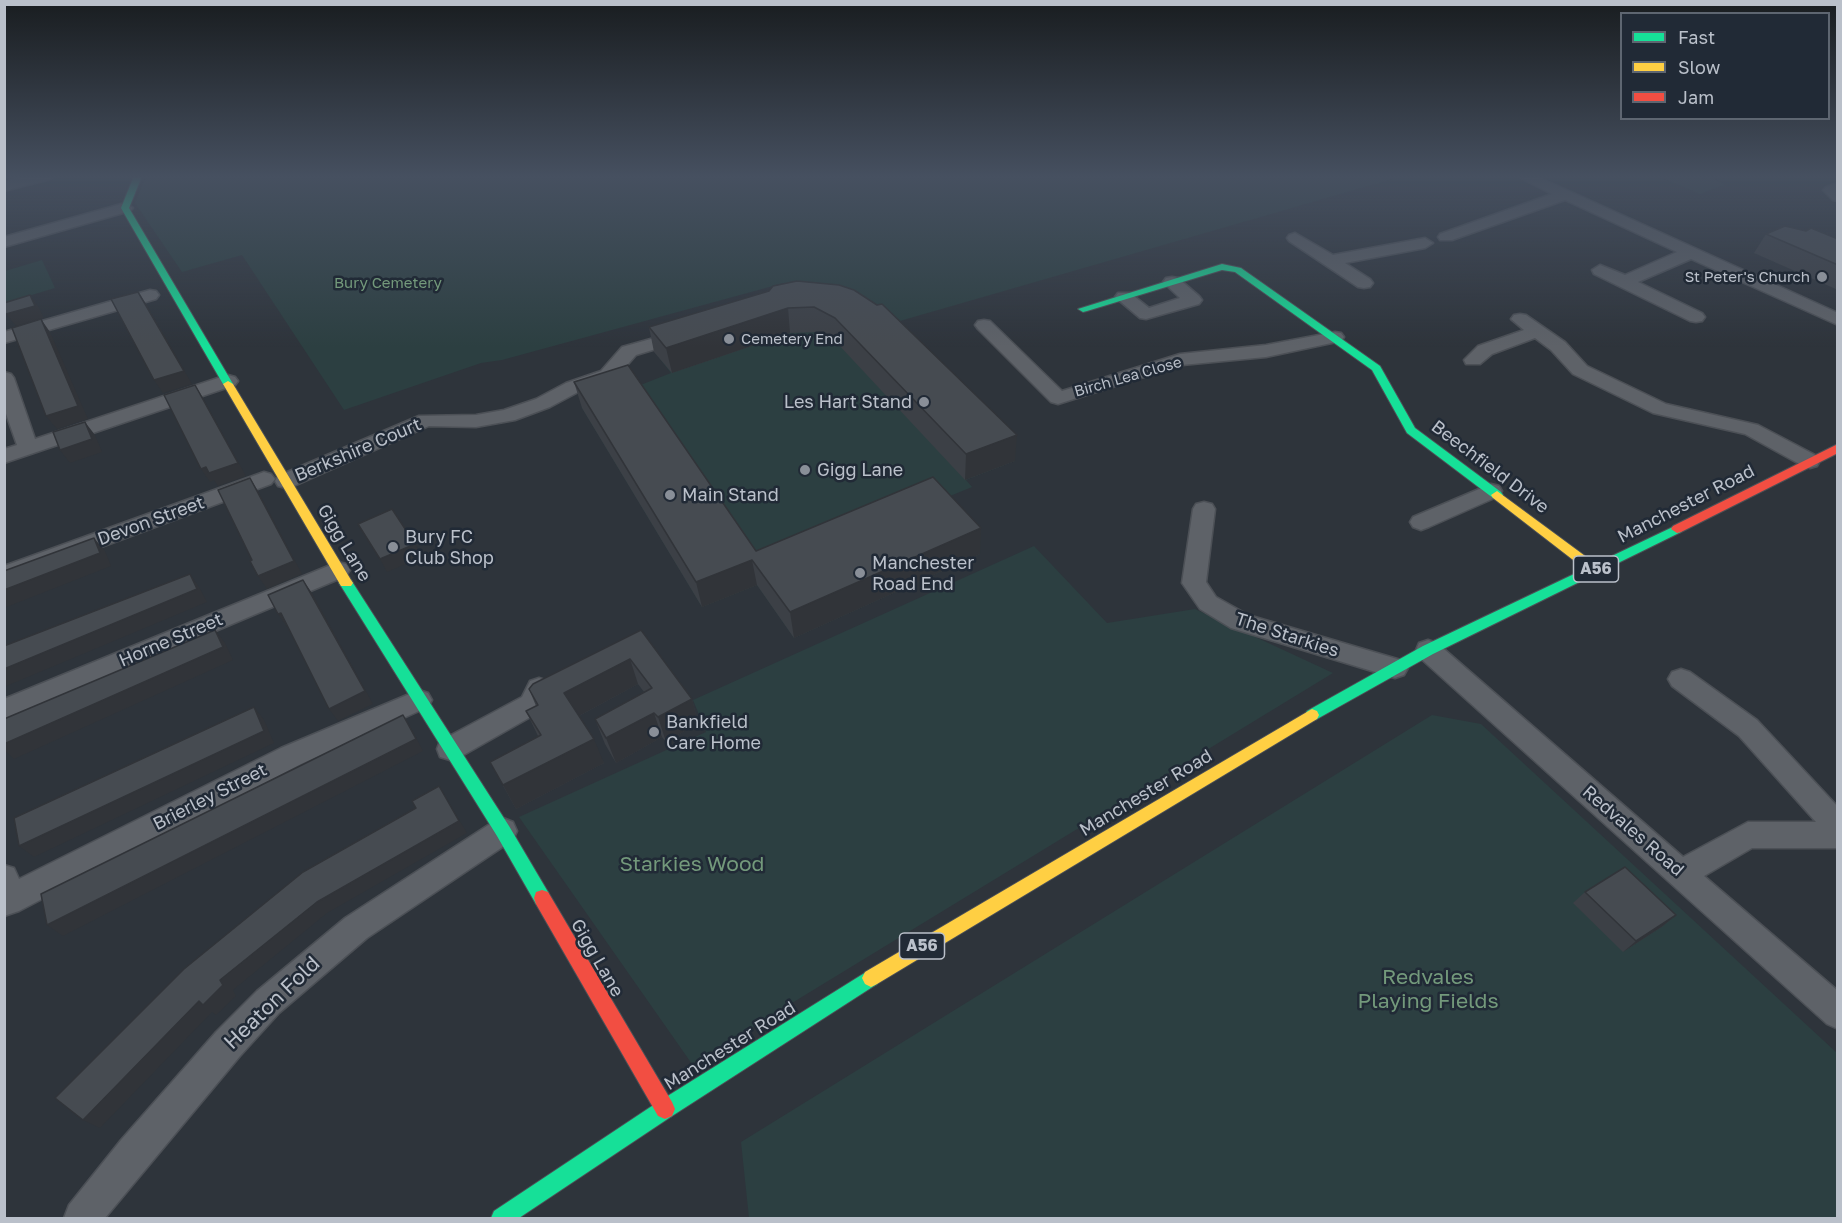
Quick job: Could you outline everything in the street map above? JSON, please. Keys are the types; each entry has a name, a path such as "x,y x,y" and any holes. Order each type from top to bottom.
{"main road":[{"name":"Gigg Lane","path":"139,233 228,381 275,480 338,570 503,831 665,1108"},
{"name":"Beechfield Drive","path":"1172,282 1222,267 1238,270 1376,368 1411,430 1595,570"},
{"path":"1083,309 1172,282"},
{"name":"Manchester Road","path":"501,1218 665,1108 897,961 1395,668 1838,448"}],"street":[{"path":"4,242 36,233"},
{"path":"1330,261 1425,243 1423,237 1427,235 1446,237 1457,233"},
{"path":"1647,233 1838,320"},
{"path":"1295,238 1364,283"},
{"path":"1624,282 1690,253"},
{"path":"1599,270 1696,317"},
{"path":"1124,297 1146,314 1193,300 1172,282"},
{"path":"4,338 150,295"},
{"path":"1520,319 1558,346 1580,370 1660,409 1751,429 1810,461"},
{"name":"Birch Lea Close","path":"984,325 1058,398 1180,360 1266,351 1335,337"},
{"name":"Berkshire Court","path":"275,480 426,420 476,421 508,416 543,403 573,387 608,375 629,351 699,330"},
{"path":"1473,360 1485,350 1538,331"},
{"path":"4,378 28,448"},
{"path":"4,456 228,381"},
{"name":"Devon Street","path":"4,575 275,480"},
{"path":"1421,522 1491,491"},
{"name":"The Starkies","path":"1204,510 1194,583 1208,603 1240,622 1395,668"},
{"name":"Horne Street","path":"4,710 338,570"},
{"name":"Redvales Road","path":"1428,650 1838,1013"},
{"path":"1681,679 1748,728 1838,827"},
{"path":"450,749 532,704 543,680"},
{"name":"Brierley Street","path":"6,894 291,756 419,700"},
{"name":"Heaton Fold","path":"82,1218 150,1134 228,1044 268,1002 356,928 503,831"},
{"path":"1682,873 1748,835 1838,835"}],"green space":[{"name":"Bury Cemetery","path":"155,233 1205,233 886,325 797,297 784,283 502,360 481,363 344,410 242,255 182,272"},
{"path":"42,260 55,288 5,303 5,271"},
{"name":"Gigg Lane","path":"768,312 882,329 1015,461 966,480 972,487 933,503 980,554 794,638 757,585 702,607 582,408 671,373 653,350"},
{"name":"Starkies Wood","path":"1034,546 1107,623 1195,609 1333,673 692,1064 519,817 706,732 693,700"},
{"name":"Redvales Playing Fields","path":"1432,715 1481,724 1837,1053 1837,1218 749,1218 741,1142"}],"building":[{"path":"1823,233 1838,239 1838,265 1766,234"},
{"path":"797,281 839,285 854,290 877,305 882,304 1017,435 966,454 835,318 814,307 788,308 666,348 649,327 769,291 773,286"},
{"path":"138,292 184,371 154,380 111,299"},
{"path":"30,295 35,306 6,314 4,303"},
{"path":"41,319 78,406 46,416 12,328"},
{"path":"628,365 756,551 933,477 981,528 790,612 752,560 696,582 574,382"},
{"path":"195,385 238,463 209,473 206,467 201,469 164,395"},
{"path":"85,422 92,439 60,450 53,432"},
{"path":"250,478 294,561 258,576 218,490"},
{"name":"Bury FC Club Shop","path":"392,509 415,544 380,559 358,524"},
{"path":"94,538 100,553 4,590 4,571"},
{"path":"190,574 197,589 4,669 4,646"},
{"path":"303,580 365,691 329,709 281,613 278,614 268,595"},
{"path":"215,630 223,647 4,744 4,719"},
{"path":"641,630 692,699 658,717 654,713 606,738 595,719 652,688 630,659 564,693 594,739 503,785 490,762 541,735 526,711 538,705 529,689 533,684"},
{"path":"254,707 264,731 19,846 14,818"},
{"path":"403,715 416,739 47,925 41,894"},
{"path":"439,786 459,821 317,902 220,980 223,985 203,1005 199,1001 83,1120 55,1098 184,969 303,872 416,808 412,801"},
{"path":"1625,867 1676,915 1636,941 1585,892"}],"traffic: fast":[{"path":"140,233 228,384"},
{"path":"1083,309 1222,267 1238,270 1376,368 1411,430 1497,495"},
{"path":"1312,715 1428,650 1677,529"},
{"path":"346,583 503,831 542,898"},
{"path":"501,1218 665,1109 871,978"}],"traffic: slow":[{"path":"228,384 346,583"},
{"path":"1497,495 1595,570"},
{"path":"871,978 1312,715"}],"traffic: jam":[{"path":"1677,529 1838,448"},
{"path":"542,898 665,1109"}],"place":[{"name":"St Peter's Church","path":"1822,277"},
{"name":"Cemetery End","path":"729,339"},
{"name":"Les Hart Stand","path":"924,402"},
{"name":"Gigg Lane","path":"805,470"},
{"name":"Main Stand","path":"670,495"},
{"name":"Bury FC Club Shop","path":"393,547"},
{"name":"Manchester Road End","path":"860,573"},
{"name":"Bankfield Care Home","path":"654,732"}]}
